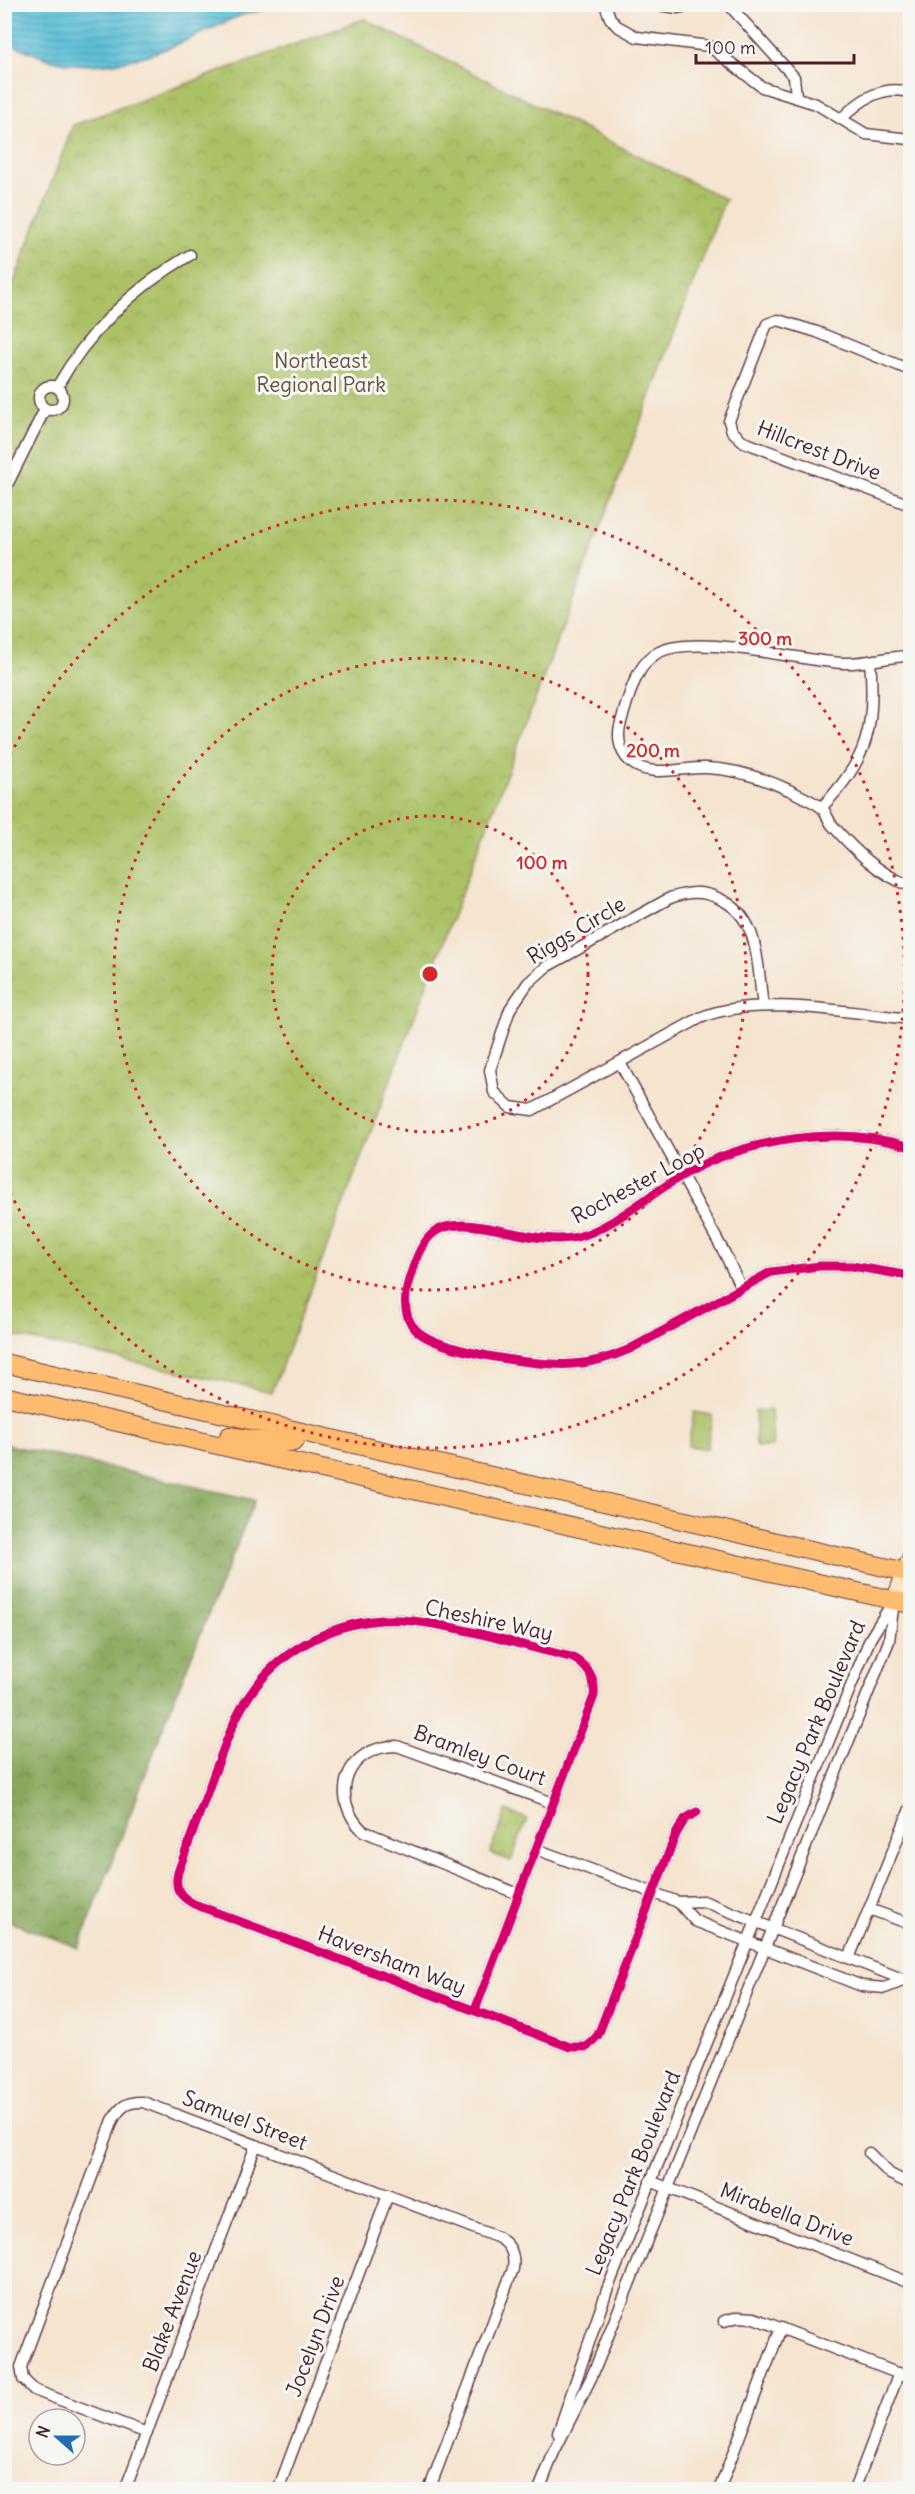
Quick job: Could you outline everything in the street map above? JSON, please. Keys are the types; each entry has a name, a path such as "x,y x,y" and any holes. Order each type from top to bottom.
{"highway":[{"path":"4,1364 300,1433 909,1567"},
{"path":"4,1396 902,1602"},
{"path":"94,1416 126,1417 196,1432 275,1443 293,1442 300,1433"}],"street":[{"path":"605,4 610,18 626,32 651,40 710,46 762,87 816,104 858,130 876,136 910,139"},
{"path":"651,4 670,8 695,4"},
{"path":"728,4 794,77 796,96"},
{"path":"841,119 862,100 873,94 897,89 910,92"},
{"path":"57,387 77,354 117,308 146,283 190,255"},
{"name":"Hillcrest Drive","path":"910,370 817,332 778,320 767,324 729,421 732,431 744,442 910,506"},
{"path":"49,386 57,387 62,392 62,403 56,409 45,409 39,401 40,393 49,386"},
{"path":"4,492 45,409"},
{"path":"910,656 843,663 762,651 702,647 668,649 653,656 642,668 621,719 618,733 622,750 630,762 640,768 654,771 707,768 743,773 790,791 822,807 828,820 866,860 910,886"},
{"path":"822,807 849,778 866,743 873,707 870,661"},
{"name":"Riggs Circle","path":"763,1006 753,936 745,918 733,904 707,893 688,892 670,898 546,967 528,983 510,1009 490,1070 494,1092 510,1107 532,1110 711,1013 746,1006 910,1019"},
{"path":"620,1063 725,1254 741,1288"},
{"name":"Rochester Loop","path":"910,1147 846,1136 782,1141 738,1152 681,1176 598,1228 576,1238 540,1240 462,1223 441,1228 431,1235 416,1260 405,1294 405,1306 416,1330 433,1340 499,1357 555,1365 605,1358 669,1330 771,1272 820,1266 872,1268 910,1276"},
{"path":"902,1602 909,1567"},
{"name":"Legacy Park Boulevard","path":"539,2490 554,2452 594,2325 650,2181 870,1639 902,1602"},
{"name":"Legacy Park Boulevard","path":"554,2452 592,2376 889,1641 902,1602"},
{"name":"Cheshire Way","path":"178,1892 176,1882 178,1872 233,1724 248,1697 270,1671 295,1650 324,1634 356,1624 386,1620 427,1624 571,1657 584,1665 593,1679 594,1696 475,2010"},
{"name":"Bramley Court","path":"519,1894 363,1832 354,1823 345,1803 346,1782 356,1762 365,1754 375,1748 397,1746 553,1803"},
{"path":"849,1958 910,1809"},
{"name":"Haversham Way","path":"178,1892 194,1904 570,2047 587,2047 598,2035 676,1834 685,1819 697,1812"},
{"path":"536,1849 678,1902 703,1901 906,1979"},
{"path":"678,1902 695,1921 869,1988 885,1988 906,1979"},
{"path":"869,1909 910,1924"},
{"name":"Samuel Street","path":"147,2433 34,2390 26,2384 21,2373 22,2359 113,2120 126,2104 142,2102 497,2237 508,2244 514,2257 513,2270 429,2490"},
{"name":"Blake Avenue","path":"125,2490 256,2145"},
{"path":"869,2153 890,2174 910,2184"},
{"name":"Mirabella Drive","path":"650,2181 910,2283"},
{"name":"Jocelyn Drive","path":"278,2490 388,2195"},
{"path":"724,2321 745,2316 910,2378"},
{"path":"719,2490 781,2328"},
{"path":"854,2490 899,2373"}],"green space":[{"name":"Northeast Regional Park","path":"364,19 725,199 272,1392 5,1334 4,309 73,125"},
{"path":"771,1410 773,1447 756,1447 755,1411"},
{"path":"694,1412 712,1415 707,1449 688,1446"},
{"path":"4,1444 255,1500 176,1694 79,1948 5,1920"},
{"path":"506,1811 527,1819 511,1861 490,1853"}],"water":[{"path":"4,5 280,5 238,16 145,56 99,65 52,60 5,41"}],"cycle path":[{"path":"910,1147 883,1140 822,1136 791,1139 731,1153 678,1178 616,1220 577,1237 539,1238 479,1226 445,1227 432,1234 420,1251 408,1283 406,1308 409,1319 416,1330 445,1345 515,1360 573,1364 602,1359 630,1349 771,1272 820,1266 852,1266 910,1276"},
{"path":"475,2010 594,1696 592,1677 582,1664 571,1657 465,1630 402,1620 357,1623 335,1630 314,1639 276,1665 247,1699 229,1735 178,1872 177,1887 181,1895 194,1904 570,2047 587,2047 598,2035 676,1834 685,1819 697,1812"}]}
